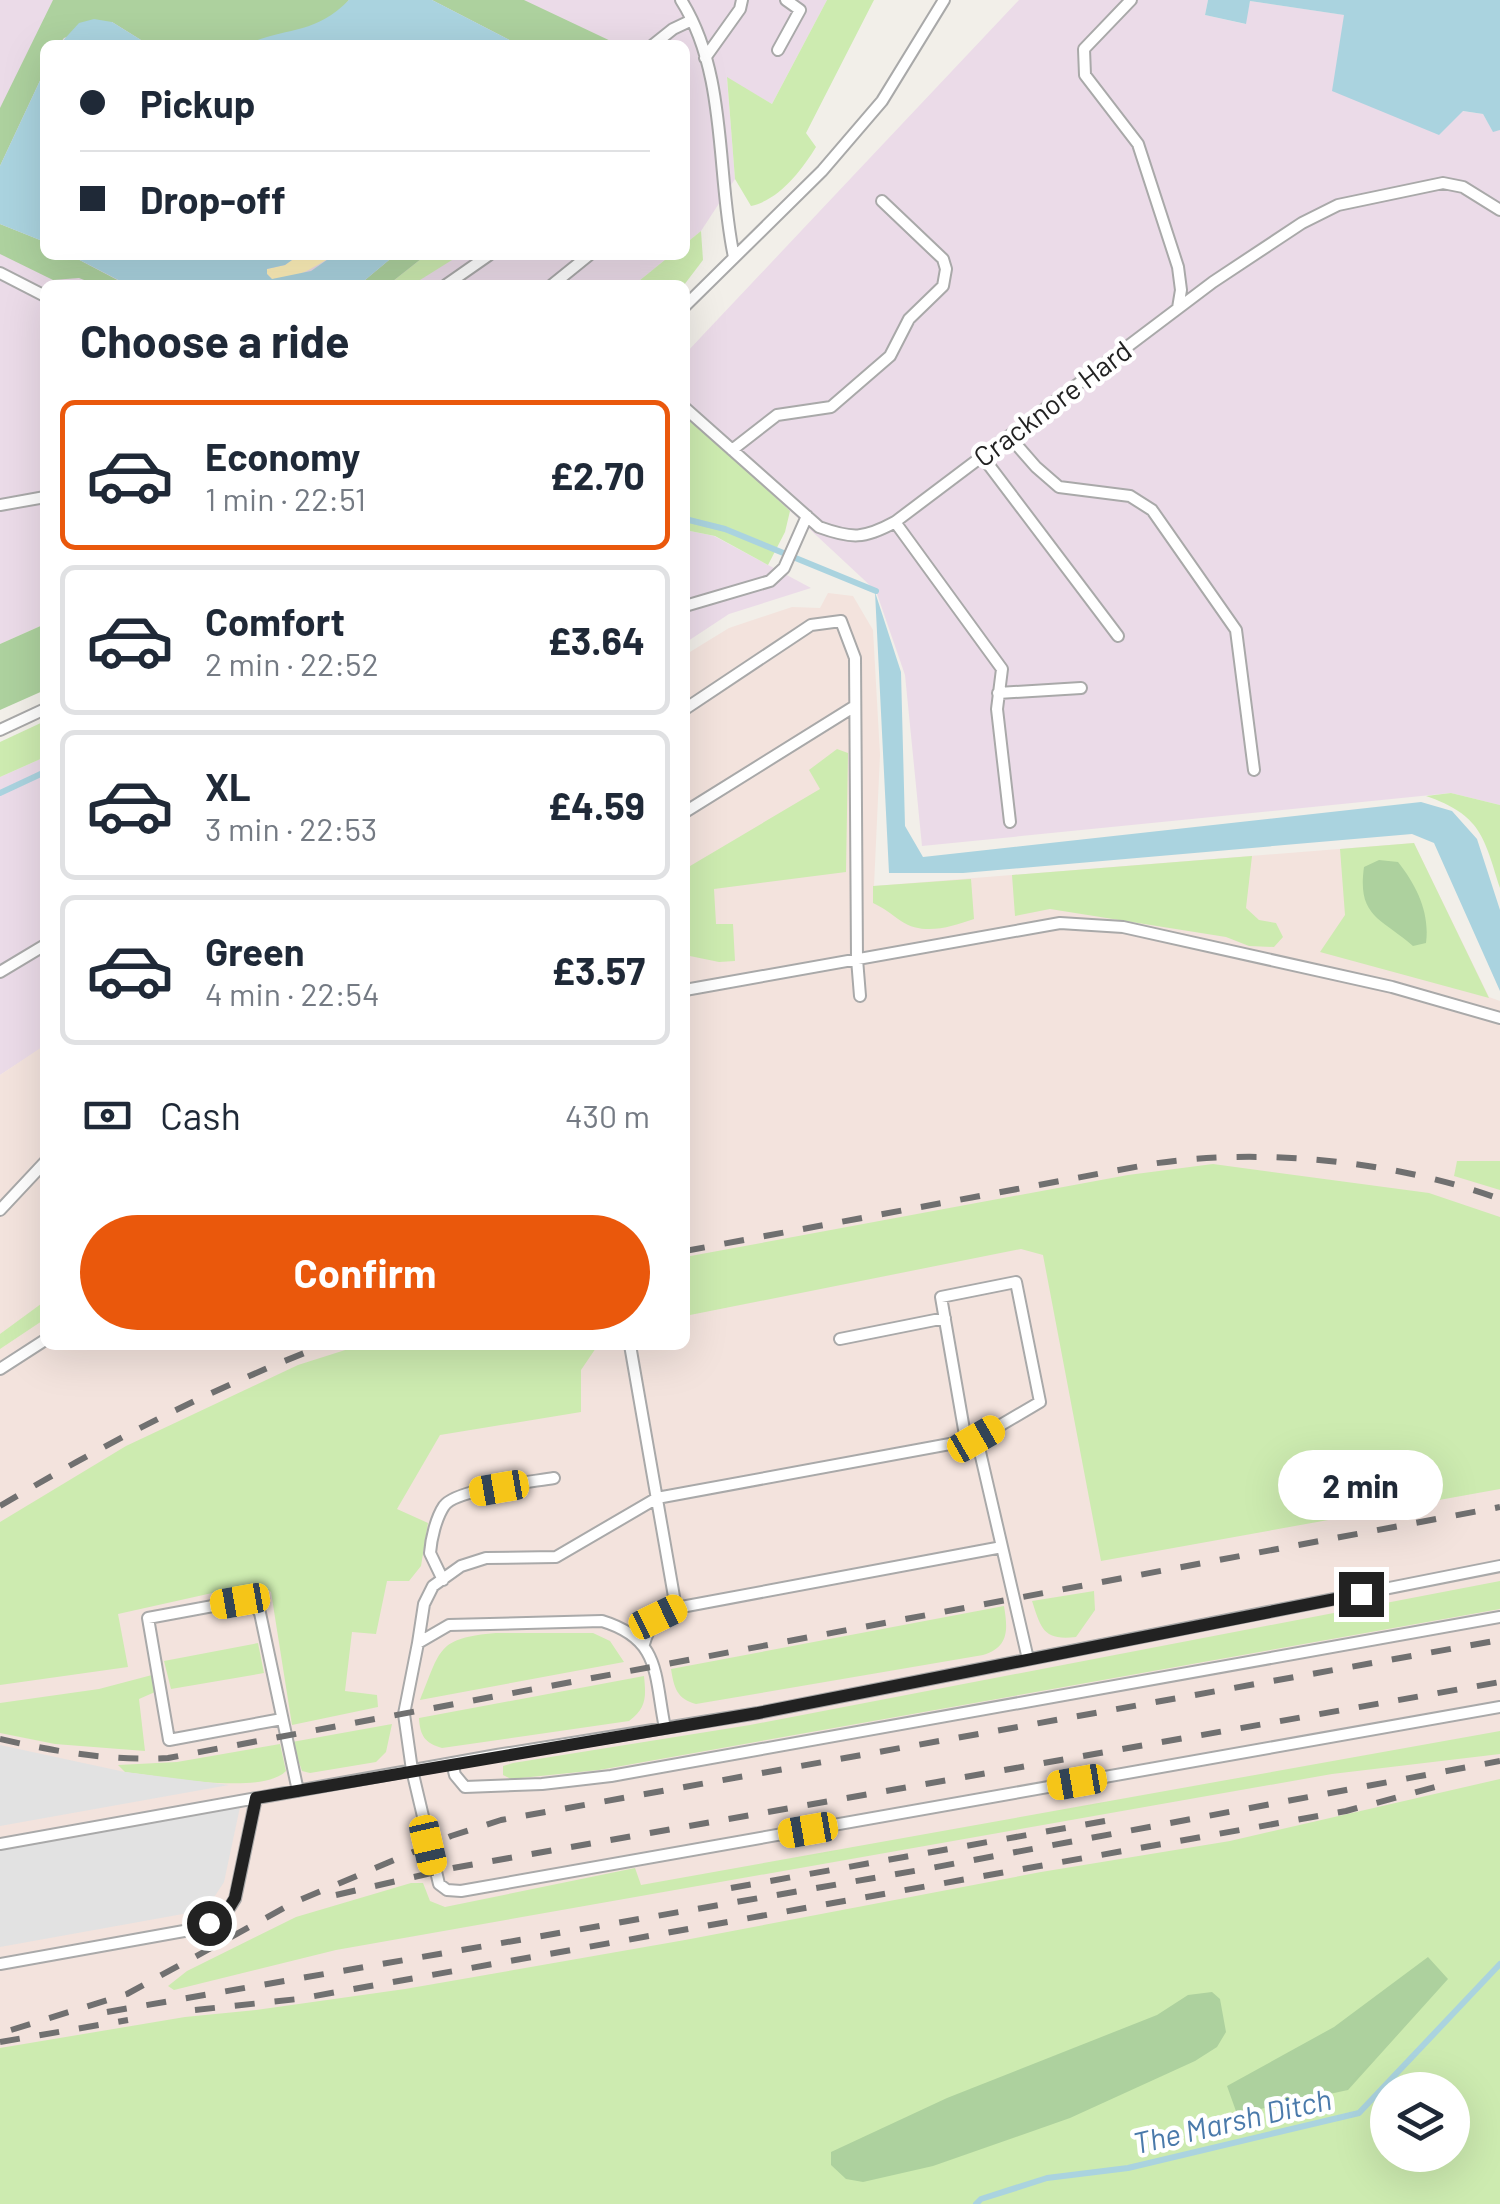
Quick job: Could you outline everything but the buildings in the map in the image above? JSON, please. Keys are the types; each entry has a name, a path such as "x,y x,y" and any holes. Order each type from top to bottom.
{"lane":[{"path":"681,0 705,58 734,257"},
{"path":"705,58 740,9 742,0"},
{"path":"778,50 800,10 786,0"},
{"path":"690,301 822,171 882,101 944,0"},
{"path":"1131,0 1084,50 1085,75 1138,144 1178,267 1178,308"},
{"path":"659,40 692,20"},
{"name":"Cracknore Hard","path":"690,412 820,527 845,536 872,535 895,522 1178,308 1302,222 1338,205 1443,183 1464,188 1500,210"},
{"path":"732,450 777,415 831,407 844,398 890,356 909,319 942,286 946,270 942,259 882,200"},
{"path":"453,280 482,260"},
{"path":"558,280 583,260"},
{"path":"0,273 40,293"},
{"path":"1009,436 1036,468 1059,487 1130,496 1152,510 1236,630 1254,770"},
{"path":"982,456 1118,636"},
{"path":"0,505 40,498"},
{"path":"690,605 770,581 784,568 807,516"},
{"path":"895,522 1002,669 997,710 1010,822"},
{"path":"690,706 811,625 842,621 855,658 856,958 860,996"},
{"path":"998,693 1081,688"},
{"path":"690,809 855,706"},
{"path":"0,730 40,712"},
{"path":"690,989 1060,923 1123,927 1392,987 1500,1018"},
{"path":"0,972 40,948"},
{"path":"0,1210 40,1167"},
{"path":"1028,1659 1002,1547 971,1440 941,1296 1016,1282 1040,1402 971,1440 658,1498 556,1557 486,1558 461,1566 433,1586 424,1604 404,1714 424,1834 439,1884 447,1890 461,1891 1500,1707"},
{"path":"840,1339 945,1318"},
{"path":"0,1368 40,1343"},
{"path":"631,1350 676,1608"},
{"path":"443,1580 430,1553 443,1508 450,1501 472,1493 554,1478"},
{"path":"644,1644 658,1617 676,1608 1002,1547"},
{"path":"0,1844 758,1713 1500,1566"},
{"path":"282,1719 169,1740 148,1618 240,1601 254,1604 260,1613 298,1791"},
{"path":"452,1763 465,1788 610,1776 1500,1617"},
{"path":"418,1643 449,1625 602,1621 625,1628 644,1644 653,1667 665,1728"},
{"path":"0,1964 184,1931 226,1913 235,1898 256,1798"}],"shaded area":[{"path":"0,0 827,0 772,104 727,78 735,179 701,231 690,240 690,40 40,40 40,260 665,260 640,280 40,280 40,626 0,644"},
{"path":"1019,0 1208,0 1205,15 1245,24 1250,1 1345,15 1462,111 1483,114 1493,131 1500,130 1500,805 1451,793 922,846 905,675 876,591 690,418 690,349"},
{"path":"690,531 714,536 811,588 729,614 690,640"},
{"path":"828,593 853,596 873,630 880,755 874,886 1414,843 1489,997 1500,1001 1500,1942 0,2204 0,1075 40,1048 40,1350 690,1350 690,652 729,628 792,607 820,608"},
{"path":"40,759 40,1049 0,1075 0,777"},
{"path":"0,1745 125,1772 229,1785 0,1826"},
{"path":"240,1807 224,1882 209,1905 194,1912 0,1947 0,1850"}],"green space":[{"path":"53,0 349,0 336,15 264,40 141,40 112,22 63,40 40,40 40,81 0,166 0,108"},
{"path":"432,0 524,0 609,40 509,40"},
{"path":"827,0 874,0 806,133 816,147 780,191 751,206 735,179 727,77 772,104"},
{"path":"0,224 40,240 40,260 80,260 118,280 53,280 0,254"},
{"path":"701,231 703,260 688,280 640,280 665,260 690,260 690,240"},
{"path":"389,260 420,260 394,280 365,280"},
{"path":"420,260 452,260 420,280 394,280"},
{"path":"690,418 790,511 785,532 768,565 715,536 690,531"},
{"path":"40,626 40,692 0,710 0,644"},
{"path":"40,723 40,759 0,777 0,742"},
{"path":"837,749 848,753 846,872 714,889 716,924 733,924 735,961 690,956 690,866 820,789 809,770"},
{"path":"1451,793 1500,805 1500,888 1478,830 1459,811 1426,796"},
{"path":"1414,843 1489,998 1320,952 1345,915 1340,849"},
{"path":"1252,856 1246,908 1259,920 1276,923 1283,937 1274,947 1249,946 1226,937 1050,909 1015,916 1012,875"},
{"path":"1379,860 1398,862 1411,881 1424,911 1426,943 1413,946 1368,907 1364,867"},
{"path":"971,879 974,919 947,927 910,926 873,903 873,886"},
{"path":"1457,1161 1500,1161 1500,1190 1454,1176"},
{"path":"1213,1164 1429,1193 1500,1217 1500,1489 1101,1561 1043,1255 1021,1249 690,1315 690,1256 1128,1175"},
{"path":"40,1305 40,1322 0,1349 0,1334"},
{"path":"345,1350 595,1350 581,1370 581,1412 440,1435 397,1509 428,1523 421,1566 409,1581 387,1581 376,1634 352,1632 345,1691 377,1695 378,1707 292,1725 271,1592 257,1583 118,1614 128,1667 0,1685 0,1522 126,1446 298,1365"},
{"path":"1500,1581 1500,1609 599,1770 511,1779 503,1775 503,1766 513,1763 750,1725"},
{"path":"1094,1591 1095,1610 1076,1637 1056,1637 1045,1631 1032,1601"},
{"path":"1004,1606 1005,1636 998,1647 983,1655 696,1704 681,1696 672,1676 671,1669"},
{"path":"496,1633 593,1633 610,1641 624,1662 420,1700 444,1649 462,1638"},
{"path":"258,1643 264,1673 171,1689 164,1661"},
{"path":"152,1675 155,1692 139,1699 145,1751 55,1744 0,1733 0,1703 99,1689"},
{"path":"644,1676 644,1701 629,1721 442,1748 424,1738 421,1730 419,1718"},
{"path":"392,1724 386,1752 376,1762 310,1773 302,1771 292,1742"},
{"path":"1500,1731 1500,1754 1332,1774 336,1950 174,1990 168,1986 187,1971 296,1917 411,1883 423,1883 430,1901 445,1907 635,1868 641,1885"},
{"path":"280,1744 286,1771 256,1782 185,1780 125,1772 118,1765 177,1762"},
{"path":"1500,1779 1500,2204 0,2204 0,2048 185,2017 405,1989 1230,1841"},
{"path":"1428,1957 1448,1979 1348,2090 1237,2114 1227,2086 1334,2027"},
{"path":"1212,1992 1220,1999 1226,2032 1217,2047 1195,2061 1070,2118 933,2166 863,2182 846,2179 831,2165 831,2152 947,2098 1157,2015 1188,1995"}],"sand":[{"path":"292,260 326,260 289,277 272,279 267,274 267,269"}],"water":[{"path":"349,0 432,0 509,40 258,40 312,25"},
{"path":"1208,0 1500,0 1500,130 1493,132 1483,114 1463,111 1439,135 1332,91 1344,15 1250,1 1246,24 1205,15"},
{"path":"94,19 112,22 141,40 64,40 79,23"},
{"path":"40,81 40,240 0,224 0,166"},
{"path":"80,260 292,260 267,269 272,279 311,271 327,260 389,260 365,280 118,280"},
{"path":"875,592 901,672 905,826 923,857 1421,802 1452,811 1477,839 1500,910 1500,991 1434,843 1412,834 963,873 889,873"}],"waterway":[{"path":"690,520 725,529 876,591"},
{"path":"0,793 40,774"},
{"name":"The Marsh Ditch","path":"976,2204 1047,2178 1128,2168 1359,2113 1500,1964"}],"railway":[{"path":"690,1250 1194,1159 1328,1161 1417,1175 1500,1199"},
{"path":"0,1506 159,1418 313,1350"},
{"path":"0,1739 84,1754 168,1758 1500,1507"},
{"path":"11,2030 127,1994 295,1902 451,1836 501,1820 1500,1640"},
{"path":"336,1895 453,1868 1500,1682"},
{"path":"107,2012 931,1868 1500,1761"},
{"path":"195,2010 298,1999 1346,1811 1439,1786"},
{"path":"731,1888 1105,1821"},
{"path":"0,2042 128,2020"}],"route":[{"path":"209,1923 226,1913 235,1898 256,1798 758,1713 1361,1594"}]}
